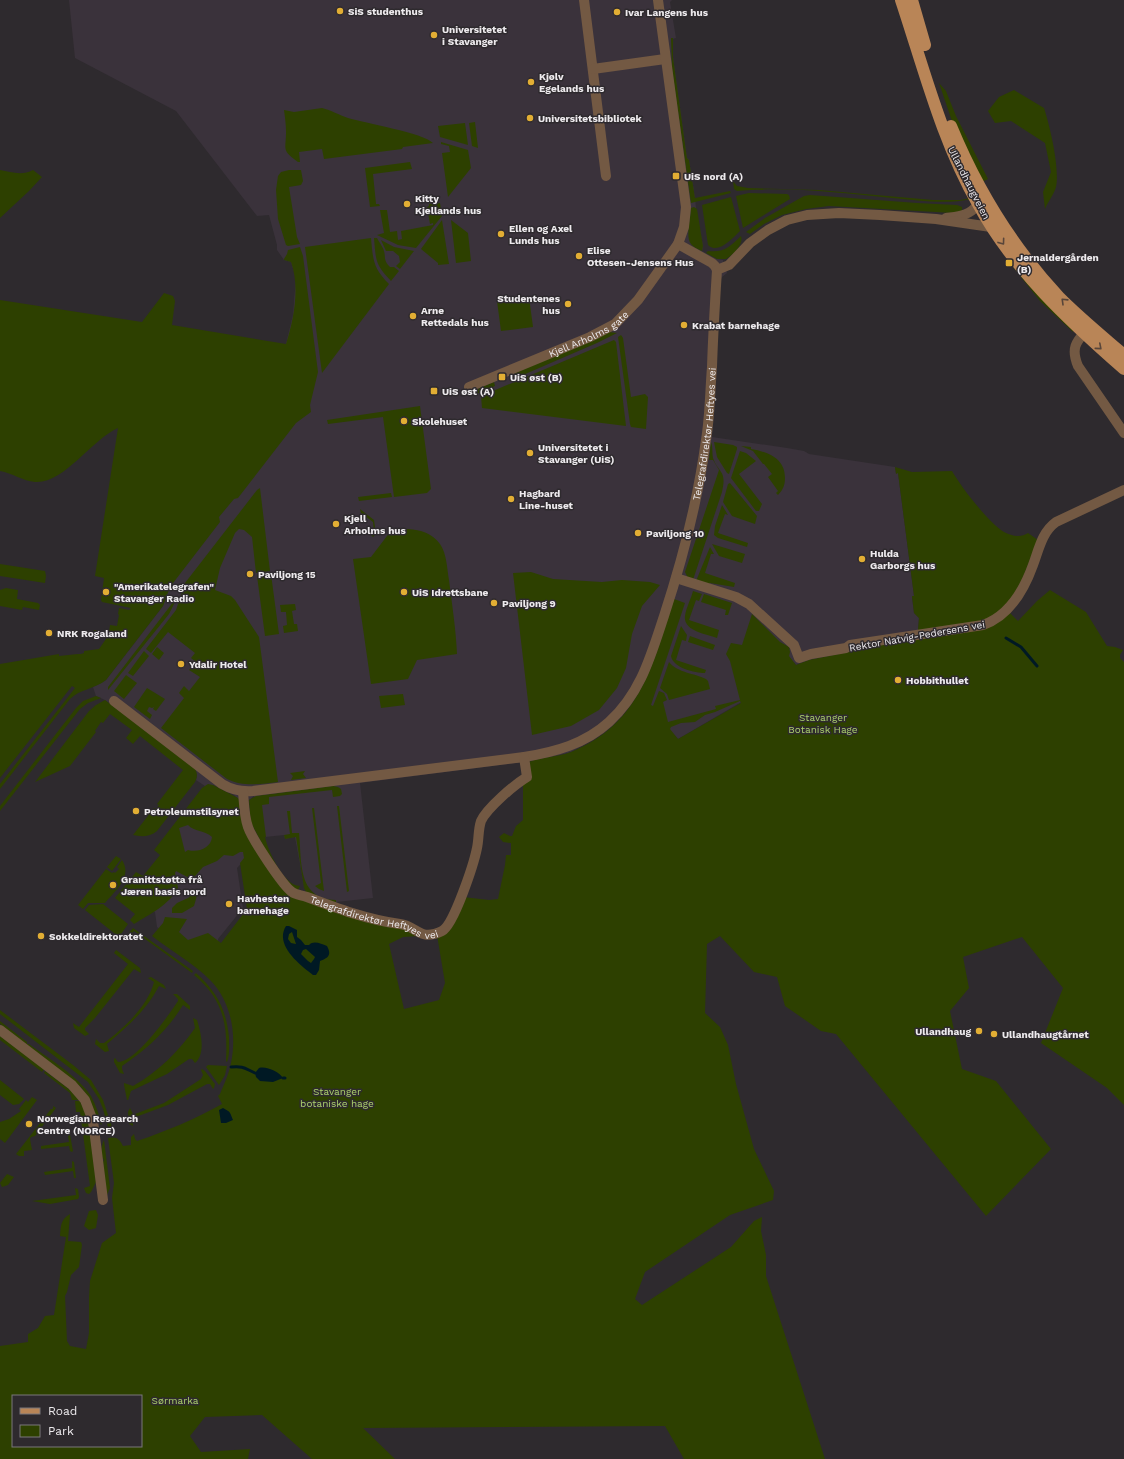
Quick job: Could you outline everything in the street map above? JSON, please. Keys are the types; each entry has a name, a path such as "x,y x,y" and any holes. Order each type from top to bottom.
{"main road":[{"name":"Ullandhaugveien","path":"902,0 942,124 978,205 1002,242 1038,287 1087,330 1124,355"},
{"name":"Ullandhaugveien","path":"912,0 933,74 948,117 961,149 984,195 1018,248 1087,330 1124,369"}],"street":[{"path":"584,0 606,176"},
{"name":"Kjell Arholms gate","path":"469,387 590,337 615,324 634,306 678,244 684,227 686,207 658,0"},
{"path":"593,69 665,59"},
{"path":"936,219 970,213 978,205"},
{"path":"678,244 712,263 717,270 729,265 750,243 768,230 787,220 807,215 839,213 936,219 992,227"},
{"name":"Telegrafdirektør Heftyes vei","path":"114,701 222,784 234,790 243,791 253,791 524,757 549,753 567,748 589,737 608,723 623,708 645,673 676,578 695,506 707,439 717,270"},
{"path":"1087,330 1075,344 1075,360 1124,433"},
{"name":"Rektor Natvig-Pedersens vei","path":"676,578 736,597 749,604 794,645 799,658 811,654 846,648 850,645 983,625 999,618 1011,606 1022,588 1042,540 1051,526 1056,522 1124,490"},
{"name":"Telegrafdirektør Heftyes vei","path":"243,791 245,818 248,828 254,840 282,882 292,893 341,910 392,923 402,924 418,933 432,934 444,930 453,918 476,854 482,820 514,785 527,777 524,757"},
{"path":"0,1030 72,1085 85,1100 93,1121 103,1200"}],"shaded area":[{"name":"Universitetet i Stavanger (UiS)","path":"69,0 672,0 670,2 676,38 672,39 673,57 687,158 689,160 703,246 702,251 717,259 723,260 727,273 722,277 720,282 712,437 787,448 804,451 809,454 895,467 896,473 898,473 914,596 912,597 914,613 919,618 918,630 849,652 809,660 796,665 789,657 743,701 678,739 669,729 633,702 622,716 599,736 571,752 531,761 360,783 373,898 336,902 335,904 318,897 304,885 295,837 285,839 284,835 265,837 254,796 249,800 240,801 234,795 213,785 205,786 196,780 197,776 195,769 105,700 96,696 93,687 106,680 163,606 169,588 286,344 293,315 296,278 291,262 284,260 277,250 269,215 257,216 176,111 75,58"},
{"path":"215,803 247,857 237,868 243,908 218,939 220,952 211,970 157,927 155,912 150,908 179,828"}],"green space":[{"path":"671,38 673,38 673,57 687,158 689,160 695,198 730,191 731,193 691,203 672,68"},
{"path":"939,83 946,91 956,116 988,179 982,182 954,127"},
{"path":"1014,90 1044,108 1049,125 1056,159 1057,179 1055,190 1045,209 1043,192 1051,172 1045,143 1011,121 995,123 988,111 999,97"},
{"path":"322,108 348,118 418,136 433,143 403,147 402,149 324,159 322,149 299,152 300,162 298,162 289,155 285,146 286,129 284,110 294,112"},
{"path":"475,122 478,148 472,146 469,123"},
{"path":"465,123 468,145 440,137 438,126"},
{"path":"441,142 468,150 471,168 448,197 442,153 450,152 449,146 441,144"},
{"path":"410,162 412,169 373,174 376,204 379,204 380,206 370,207 365,168"},
{"path":"0,170 25,173 33,170 42,177 0,218"},
{"path":"301,170 303,181 301,185 289,187 297,237 300,244 288,246 286,245 278,219 276,190 278,176 281,172"},
{"path":"733,181 737,186 748,188 819,190 933,200 960,200 967,199 969,196 971,199 942,202 834,192 776,189 737,191 734,189"},
{"path":"749,193 787,194 789,195 790,199 743,228 736,196"},
{"path":"810,195 957,205 962,207 962,211 953,213 829,206 806,209 782,215 764,224 750,234 746,232 765,218 804,196"},
{"path":"731,197 740,231 721,247 712,248 708,245 702,205"},
{"path":"440,203 442,216 416,248 398,245 377,235 384,233 380,210 387,210 390,232 397,231 398,240 402,239 401,231 433,225 433,223 430,224 427,207 429,204"},
{"path":"694,207 697,209 703,246 702,251 692,245 688,237 691,208"},
{"path":"442,220 449,264 438,265 438,263 421,249"},
{"path":"451,220 468,233 471,261 456,263"},
{"path":"741,236 742,239 739,246 732,255 726,259 717,259 706,253 708,251 723,250 734,243"},
{"path":"371,238 372,252 375,263 380,273 389,284 322,373 305,247"},
{"path":"374,238 377,238 383,248 388,265 399,271 391,281 377,262"},
{"path":"381,240 394,247 414,251 400,269 396,266 400,262 399,256 393,251 386,251"},
{"path":"300,247 303,256 318,372 310,405 311,412 296,423 238,498 234,499 219,517 220,522 170,587 163,606 106,680 78,693 70,699 0,789 0,784 75,688 72,686 0,778 0,664 59,654 59,656 81,654 84,653 84,651 99,649 108,636 93,634 94,630 109,632 110,625 117,626 119,608 129,610 131,608 102,602 104,578 95,576 118,428 98,442 67,469 46,481 35,482 0,471 0,300 142,322 164,293 173,296 175,301 172,325 286,344 295,303 295,282 291,262 284,259 288,250"},
{"path":"1013,267 1023,275 1073,328 1073,332 1040,301"},
{"path":"529,297 533,327 501,331 497,301"},
{"path":"609,332 617,333 516,378 515,373"},
{"path":"621,335 623,338 631,397 645,394 648,397 646,429 631,427 630,424 618,337"},
{"path":"614,340 616,342 626,426 482,408 481,396"},
{"path":"494,382 495,386 474,395 473,391"},
{"path":"420,406 431,489 427,493 394,497 383,417 328,424 327,420"},
{"path":"711,442 713,458 722,473 724,480 722,492 693,580 688,578 685,572 719,470 713,460 709,460"},
{"path":"714,442 737,447 729,474 717,457"},
{"path":"741,446 751,447 751,449 769,454 779,461 784,471 785,483 778,495 776,493 778,491 768,477 772,474 753,451"},
{"path":"740,451 746,453 756,461 739,474 762,504 759,511 756,511 731,478"},
{"path":"895,467 912,472 952,471 976,504 991,521 1004,532 1010,535 1019,536 1028,533 1038,540 1009,612 1018,621 1050,590 1086,612 1107,646 1123,650 1120,658 1124,662 1124,1105 1107,1088 1041,1043 1063,988 1022,937 963,957 969,988 950,1011 962,1069 996,1081 1051,1149 986,1216 836,1034 821,1031 785,1006 777,977 754,972 720,936 707,944 705,1013 720,1027 728,1045 736,1084 754,1149 774,1191 773,1200 730,1215 645,1272 635,1299 642,1305 731,1247 754,1221 762,1217 761,1231 766,1255 766,1276 825,1459 684,1459 665,1426 363,1428 395,1459 312,1459 262,1415 205,1417 190,1436 201,1452 250,1449 248,1459 0,1459 0,1346 28,1342 28,1334 38,1328 45,1316 54,1315 66,1237 60,1236 61,1226 64,1219 70,1214 68,1241 81,1242 82,1245 79,1267 71,1275 65,1296 67,1341 70,1346 86,1349 89,1333 90,1281 102,1243 116,1233 112,1198 114,1183 108,1138 113,1137 117,1139 123,1146 131,1145 131,1137 134,1134 137,1141 202,1115 222,1104 218,1096 228,1075 233,1052 233,1030 231,1018 223,998 210,980 152,936 163,923 165,917 187,919 179,932 188,940 208,933 221,943 247,909 240,863 244,858 243,852 233,856 224,855 217,861 203,867 191,879 176,871 175,873 178,888 174,894 159,909 134,924 130,920 135,914 115,898 136,872 143,876 160,855 154,850 202,788 208,784 213,785 238,798 286,889 402,927 419,936 403,937 389,944 404,1009 439,1000 445,983 437,935 463,897 489,900 498,899 506,855 511,855 511,843 503,842 499,837 504,833 512,836 516,826 523,820 523,782 529,762 571,752 595,740 614,725 629,708 641,689 651,668 674,599 685,603 651,705 653,706 659,691 664,693 667,700 663,702 668,722 716,709 715,706 740,700 730,661 726,654 731,643 742,645 752,614 780,642 789,647 789,656 796,665 809,660 849,652 852,649 918,630 919,618 914,613 912,596 914,596 898,473 896,474","holes":["740,701 741,703 678,739 670,729 671,727 681,723 695,722 705,715","188,825 193,829 206,833 212,837 207,847 196,851 188,850 185,852 179,828"]},
{"path":"730,483 757,516 755,524 732,516 723,502 728,484"},
{"path":"260,488 270,571 256,573 252,537 244,530 239,529 235,533 220,568 215,590 231,596 235,600 259,637 278,782 246,784 233,782 227,779 161,728 184,698 179,693 184,686 189,691 200,677 189,670 196,662 191,658 195,653 168,632 151,653 146,649 176,610 185,583"},
{"path":"391,493 392,497 359,501 358,497"},
{"path":"722,505 728,515 725,514 718,533 748,543 747,547 718,538 714,535 715,526"},
{"path":"360,509 374,520 376,534 373,537 371,535 374,532 373,522 361,513"},
{"name":"UiS Idrettsbane","path":"408,529 422,531 430,535 437,540 444,552 453,608 457,654 417,660 408,679 371,684 353,559 371,557 390,532"},
{"path":"712,544 745,554 742,563 719,556"},
{"path":"710,547 714,554 711,554 705,573 735,583 734,587 696,581"},
{"path":"0,564 45,571 45,583 0,576"},
{"path":"531,572 553,579 602,582 622,580 650,582 660,585 642,606 632,634 626,668 617,688 599,710 571,726 532,735 513,573"},
{"path":"271,574 279,634 265,636 257,576"},
{"path":"6,588 18,590 17,599 38,603 40,605 39,610 23,607 22,610 0,606 0,590"},
{"path":"693,591 702,594 699,601 696,600 689,620 719,630 717,638 696,631 685,621 685,616"},
{"path":"704,594 732,603 728,615 725,615 726,610 701,602"},
{"path":"174,601 175,602 169,614 108,690 108,687"},
{"path":"295,604 296,610 292,611 294,624 297,624 298,631 284,633 283,626 287,625 286,612 281,612 280,605"},
{"path":"681,626 687,635 686,641 682,640 676,660 706,670 705,673 680,667 673,660 671,656"},
{"path":"690,636 715,645 713,650 688,642"},
{"path":"157,647 164,653 159,660 152,654"},
{"path":"144,651 149,656 133,676 128,673"},
{"path":"669,662 681,671 706,679 710,689 669,700 667,694 660,688"},
{"path":"126,675 137,683 124,699 114,691"},
{"path":"147,688 165,699 156,711 153,709 154,707 149,707 147,711 152,715 150,719 134,707"},
{"path":"403,694 405,705 381,708 379,696"},
{"path":"96,696 101,698 88,703 80,709 0,811 0,806 76,708 83,701"},
{"path":"105,700 196,771 197,776 195,782 157,831 148,835 133,835 154,808 156,809 159,805 157,804 183,770 140,736 133,744 126,738 132,730 110,714 103,723 101,722 95,731 96,732 70,766 35,782 89,711"},
{"path":"305,771 303,774 306,778 291,780 293,776 290,773"},
{"path":"333,786 341,789 342,794 340,796 333,797 332,790 269,797 269,804 262,805 265,837 269,851 278,867 288,880 300,886 298,890 289,885 251,828 249,800 256,796"},
{"path":"337,806 339,806 349,891 347,892"},
{"path":"312,808 314,808 324,891 315,886 321,883"},
{"path":"287,811 290,811 292,833 299,833 302,867 308,886 314,893 323,898 336,900 334,905 306,892 304,888 296,837 285,839 284,835 290,834"},
{"path":"116,856 121,859 112,871 107,867"},
{"path":"122,860 125,866 124,878 118,889 105,903 88,903 83,909 78,905 106,869 112,873 115,873 119,869 117,867"},
{"path":"197,891 194,906 182,913 172,913 172,908 177,903 188,898"},
{"path":"103,904 128,924 119,937 85,910 89,905"},
{"path":"133,928 193,971 192,973 134,931 127,939 125,937"},
{"path":"116,950 140,968 141,973 134,969 95,1018 85,1028 89,1034 85,1036 74,1028 73,1023 79,1027 128,964 114,953"},
{"path":"196,973 210,987 223,1009 229,1037 229,1053 227,1062 226,1035 222,1013 212,993 194,975"},
{"path":"151,977 164,985 166,989 159,986 142,1011 129,1025 107,1044 109,1051 105,1052 95,1044 96,1039 100,1043 104,1043 127,1024 141,1008 151,991 154,982 148,978"},
{"path":"173,994 177,994 190,1006 190,1010 183,1005 171,1023 156,1039 122,1066 124,1074 120,1073 114,1059 115,1058 118,1062 125,1060 134,1055 142,1047 178,1001"},
{"path":"0,1010 91,1080 103,1100 112,1127 108,1127 99,1099 88,1082 0,1014"},
{"path":"193,1018 197,1020 202,1043 201,1054 195,1063 192,1059 189,1059 167,1074 131,1091 127,1100 124,1083 133,1086 159,1068 182,1045 195,1028"},
{"path":"0,1021 27,1042 27,1044 54,1061 78,1081 91,1096 102,1125 98,1122 90,1100 81,1087 0,1024"},
{"path":"0,1036 44,1069 42,1072 0,1040"},
{"path":"208,1065 227,1066 225,1075 219,1085 206,1067"},
{"path":"202,1069 215,1084 213,1089 210,1084 207,1084 168,1105 133,1118 133,1126 129,1124 128,1112 130,1108 133,1114 135,1114 164,1103 201,1079 203,1075"},
{"path":"45,1071 69,1089 79,1100 72,1100 70,1093 44,1073"},
{"path":"0,1080 24,1099 19,1104 13,1105 0,1095"},
{"path":"32,1097 37,1100 5,1143 0,1139 0,1122 9,1119 21,1111 19,1109 26,1100 28,1102"},
{"path":"75,1101 80,1101 89,1121 96,1182 89,1194 86,1193 84,1188 90,1186 80,1112 76,1112"},
{"path":"53,1106 56,1108 35,1136 31,1137 30,1139 32,1150 24,1151 24,1156 19,1156 16,1154 51,1109 53,1109"},
{"path":"70,1135 72,1152 70,1151 69,1146 41,1149 41,1146 69,1142 68,1136"},
{"path":"104,1140 110,1188 107,1195 104,1160 101,1153"},
{"path":"72,1161 74,1162 76,1178 74,1178 73,1171 45,1175 44,1172 72,1168"},
{"path":"7,1174 14,1177 8,1185 2,1187 0,1183"},
{"path":"75,1188 78,1189 78,1199 50,1204 32,1201 76,1195"},
{"path":"96,1210 98,1215 96,1228 89,1230 84,1226 89,1211"}],"water":[{"path":"286,926 289,926 297,930 297,937 305,945 320,943 327,946 329,954 325,959 320,961 319,970 316,975 313,975 308,971 290,954 283,940 283,933","holes":["292,932 296,944 291,943 288,939 289,934","306,949 315,957 311,963 301,954 303,950"]},
{"path":"259,1068 272,1070 283,1078 273,1082 260,1081 256,1077 255,1073"},
{"path":"223,1108 230,1112 233,1120 226,1123 221,1123 219,1110"}],"waterway":[{"path":"1006,638 1021,647 1037,666"},
{"path":"231,1067 241,1067 255,1073"}],"place":[{"name":"SiS studenthus","path":"340,11"},
{"name":"Ivar Langens hus","path":"617,12"},
{"name":"Universitetet i Stavanger","path":"434,35"},
{"name":"Kjølv Egelands hus","path":"531,82"},
{"name":"Universitetsbibliotek","path":"530,118"},
{"name":"UiS nord (A)","path":"676,176"},
{"name":"Kitty Kjellands hus","path":"407,204"},
{"name":"Ellen og Axel Lunds hus","path":"501,234"},
{"name":"Elise Ottesen-Jensens Hus","path":"579,256"},
{"name":"Jernaldergården (B)","path":"1009,263"},
{"name":"Studentenes hus","path":"568,304"},
{"name":"Arne Rettedals hus","path":"413,316"},
{"name":"Krabat barnehage","path":"684,325"},
{"name":"UiS øst (B)","path":"502,377"},
{"name":"UiS øst (A)","path":"434,391"},
{"name":"Skolehuset","path":"404,421"},
{"name":"Universitetet i Stavanger (UiS)","path":"530,453"},
{"name":"Hagbard Line-huset","path":"511,499"},
{"name":"Kjell Arholms hus","path":"336,524"},
{"name":"Paviljong 10","path":"638,533"},
{"name":"Hulda Garborgs hus","path":"862,559"},
{"name":"Paviljong 15","path":"250,574"},
{"name":"\"Amerikatelegrafen\" Stavanger Radio","path":"106,592"},
{"name":"UiS Idrettsbane","path":"404,592"},
{"name":"Paviljong 9","path":"494,603"},
{"name":"NRK Rogaland","path":"49,633"},
{"name":"Ydalir Hotel","path":"181,664"},
{"name":"Hobbithullet","path":"898,680"},
{"name":"Petroleumstilsynet","path":"136,811"},
{"name":"Granittstøtta frå Jæren basis nord","path":"113,885"},
{"name":"Havhesten barnehage","path":"229,904"},
{"name":"Sokkeldirektoratet","path":"41,936"},
{"name":"Ullandhaug","path":"979,1031"},
{"name":"Ullandhaugtårnet","path":"994,1034"},
{"name":"Norwegian Research Centre (NORCE)","path":"29,1124"}],"park label":[{"name":"Stavanger Botanisk Hage","path":"823,722"},
{"name":"Stavanger botaniske hage","path":"337,1096"},
{"name":"Sørmarka","path":"175,1400"}]}
